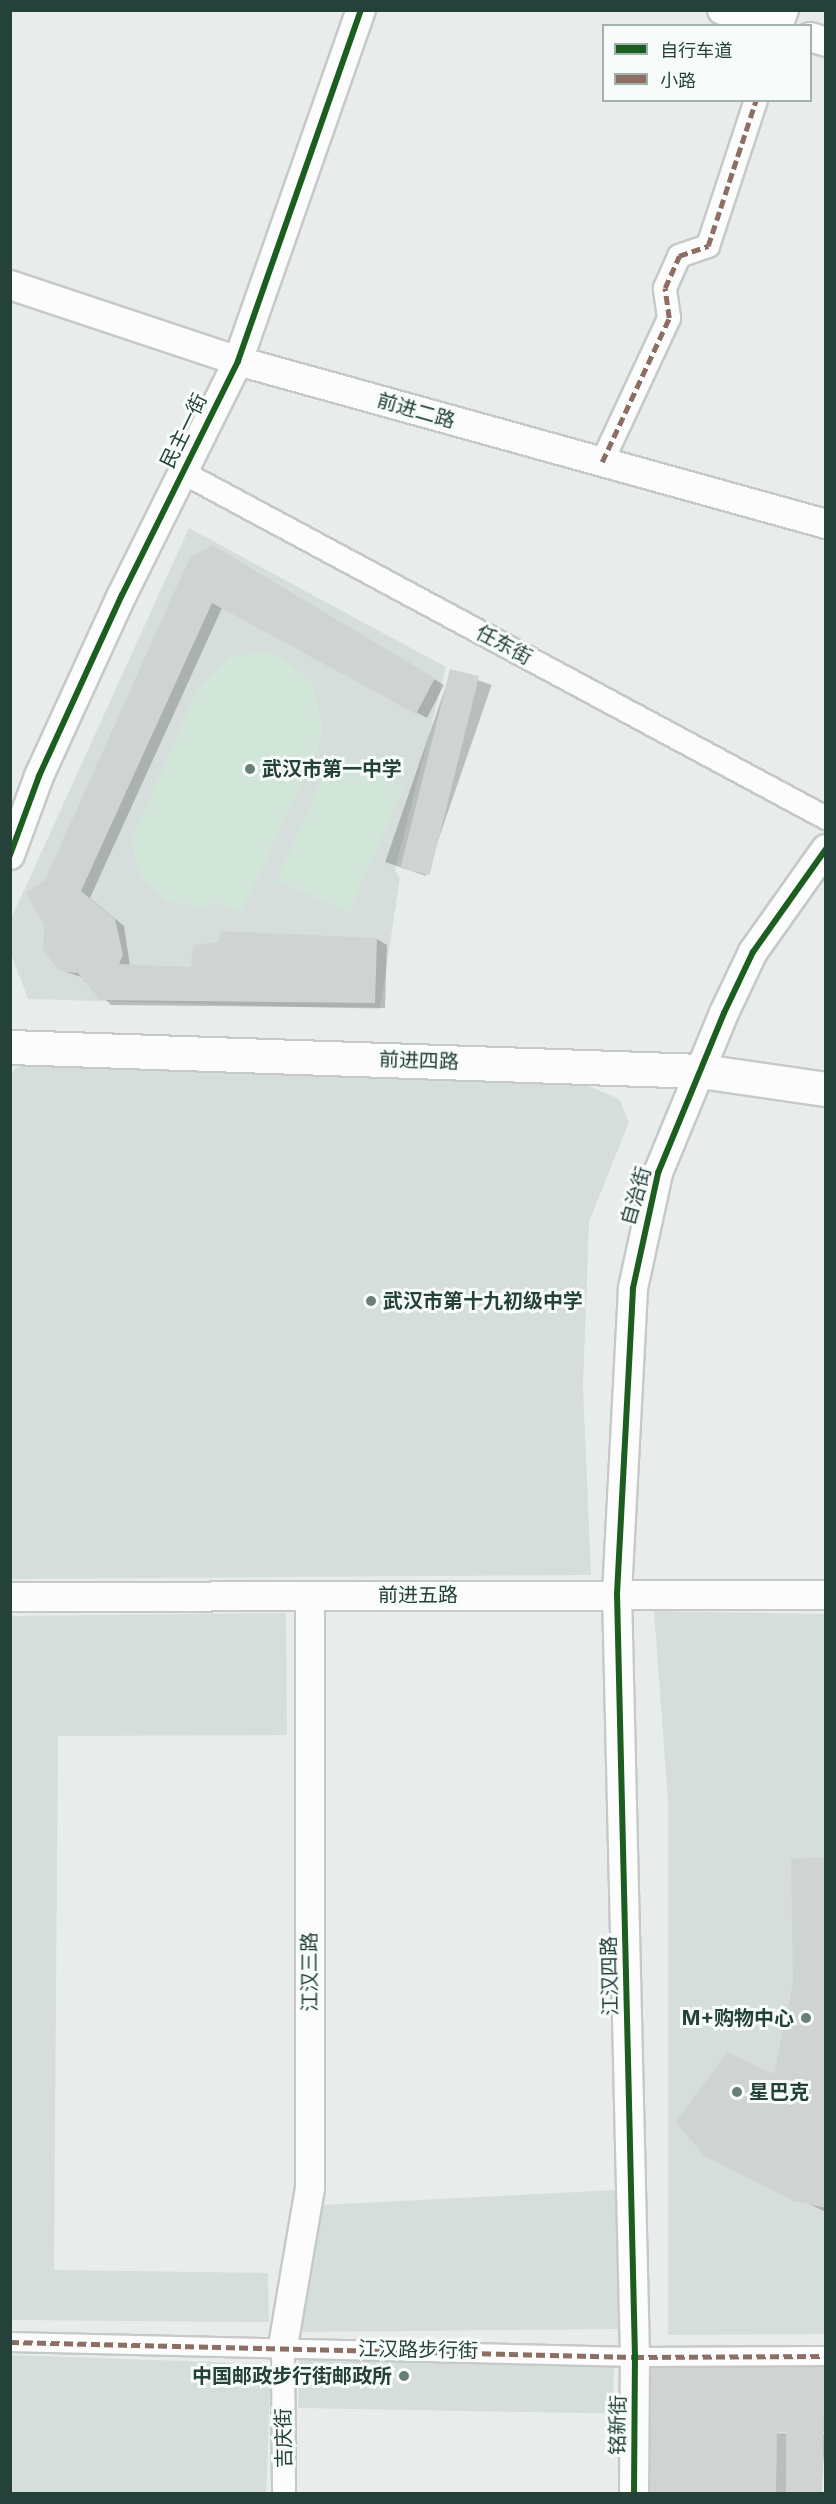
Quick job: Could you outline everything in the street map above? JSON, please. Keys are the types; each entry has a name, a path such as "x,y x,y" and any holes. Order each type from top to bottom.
{"main road":[{"name":"前进四路","path":"10,1047 701,1071 825,1089"}],"street":[{"name":"民主一街","path":"10,855 44,765 182,472 238,361 361,10"},
{"path":"722,10 766,24"},
{"path":"602,462 669,318 665,288 679,256 708,246 755,102"},
{"name":"前进二路","path":"10,285 238,361 825,524"},
{"name":"任东街","path":"182,472 825,818"},
{"name":"自治街","path":"617,1594 627,1364 642,1229 658,1173 753,952 825,849"},
{"name":"江汉四路","path":"617,1594 635,2357"},
{"name":"前进五路","path":"10,1598 825,1595"},
{"name":"江汉三路","path":"283,2346 310,2188 310,1596"},
{"name":"江汉路步行街","path":"10,2342 283,2346 635,2357 825,2356"},
{"name":"吉庆街","path":"283,2346 284,2493"},
{"name":"铭新街","path":"634,2493 635,2357"}],"shaded area":[{"name":"武汉市第一中学","path":"189,528 446,667 395,870 400,878 380,1009 28,999 11,954 11,919"},
{"path":"24,1062 589,1086 619,1099 629,1122 589,1222 583,1387 591,1575 11,1579 10,1074"},
{"path":"654,1611 825,1614 825,2334 668,2335 668,1802"},
{"path":"286,1613 287,1735 58,1736 54,2270 268,2273 269,2322 11,2320 11,1616"},
{"path":"616,2190 620,2329 297,2332 321,2205"},
{"path":"11,2355 271,2364 266,2494 10,2494"},
{"path":"299,2357 614,2362 613,2413 298,2408"}],"green space":[{"path":"260,652 280,656 311,682 323,726 318,749 241,912 218,903 197,907 166,900 142,878 131,841 198,689 230,657"},
{"path":"333,755 404,787 349,912 277,880"}],"building":[{"path":"212,545 435,678 416,714 212,603 81,891 115,919 123,955 119,964 191,967 193,945 219,942 220,931 377,938 375,1003 100,1000 78,973 60,971 43,951 44,925 26,893 45,880 190,557"},
{"path":"450,669 479,676 430,875 400,868"},
{"name":"M+购物中心","path":"826,1857 826,2208 793,2201 703,2155 676,2122 727,2052 774,2074 793,1984 791,1859"},
{"path":"644,2362 825,2365 822,2494 786,2494 786,2432 777,2432 776,2494 641,2494"}],"marked path":[{"path":"602,462 669,318 665,288 679,256 708,246 755,102"},
{"path":"10,2342 635,2357 826,2356"}],"cycle path":[{"path":"10,855 39,776 122,595 238,361 361,10"},
{"path":"634,2494 635,2357 617,1594 633,1288 658,1173 724,1013 753,952 826,849"}],"place":[{"name":"武汉市第一中学","path":"250,769"},
{"name":"武汉市第十九初级中学","path":"371,1301"},
{"name":"M+购物中心","path":"806,2018"},
{"name":"星巴克","path":"737,2092"},
{"name":"中国邮政步行街邮政所","path":"404,2376"}]}
